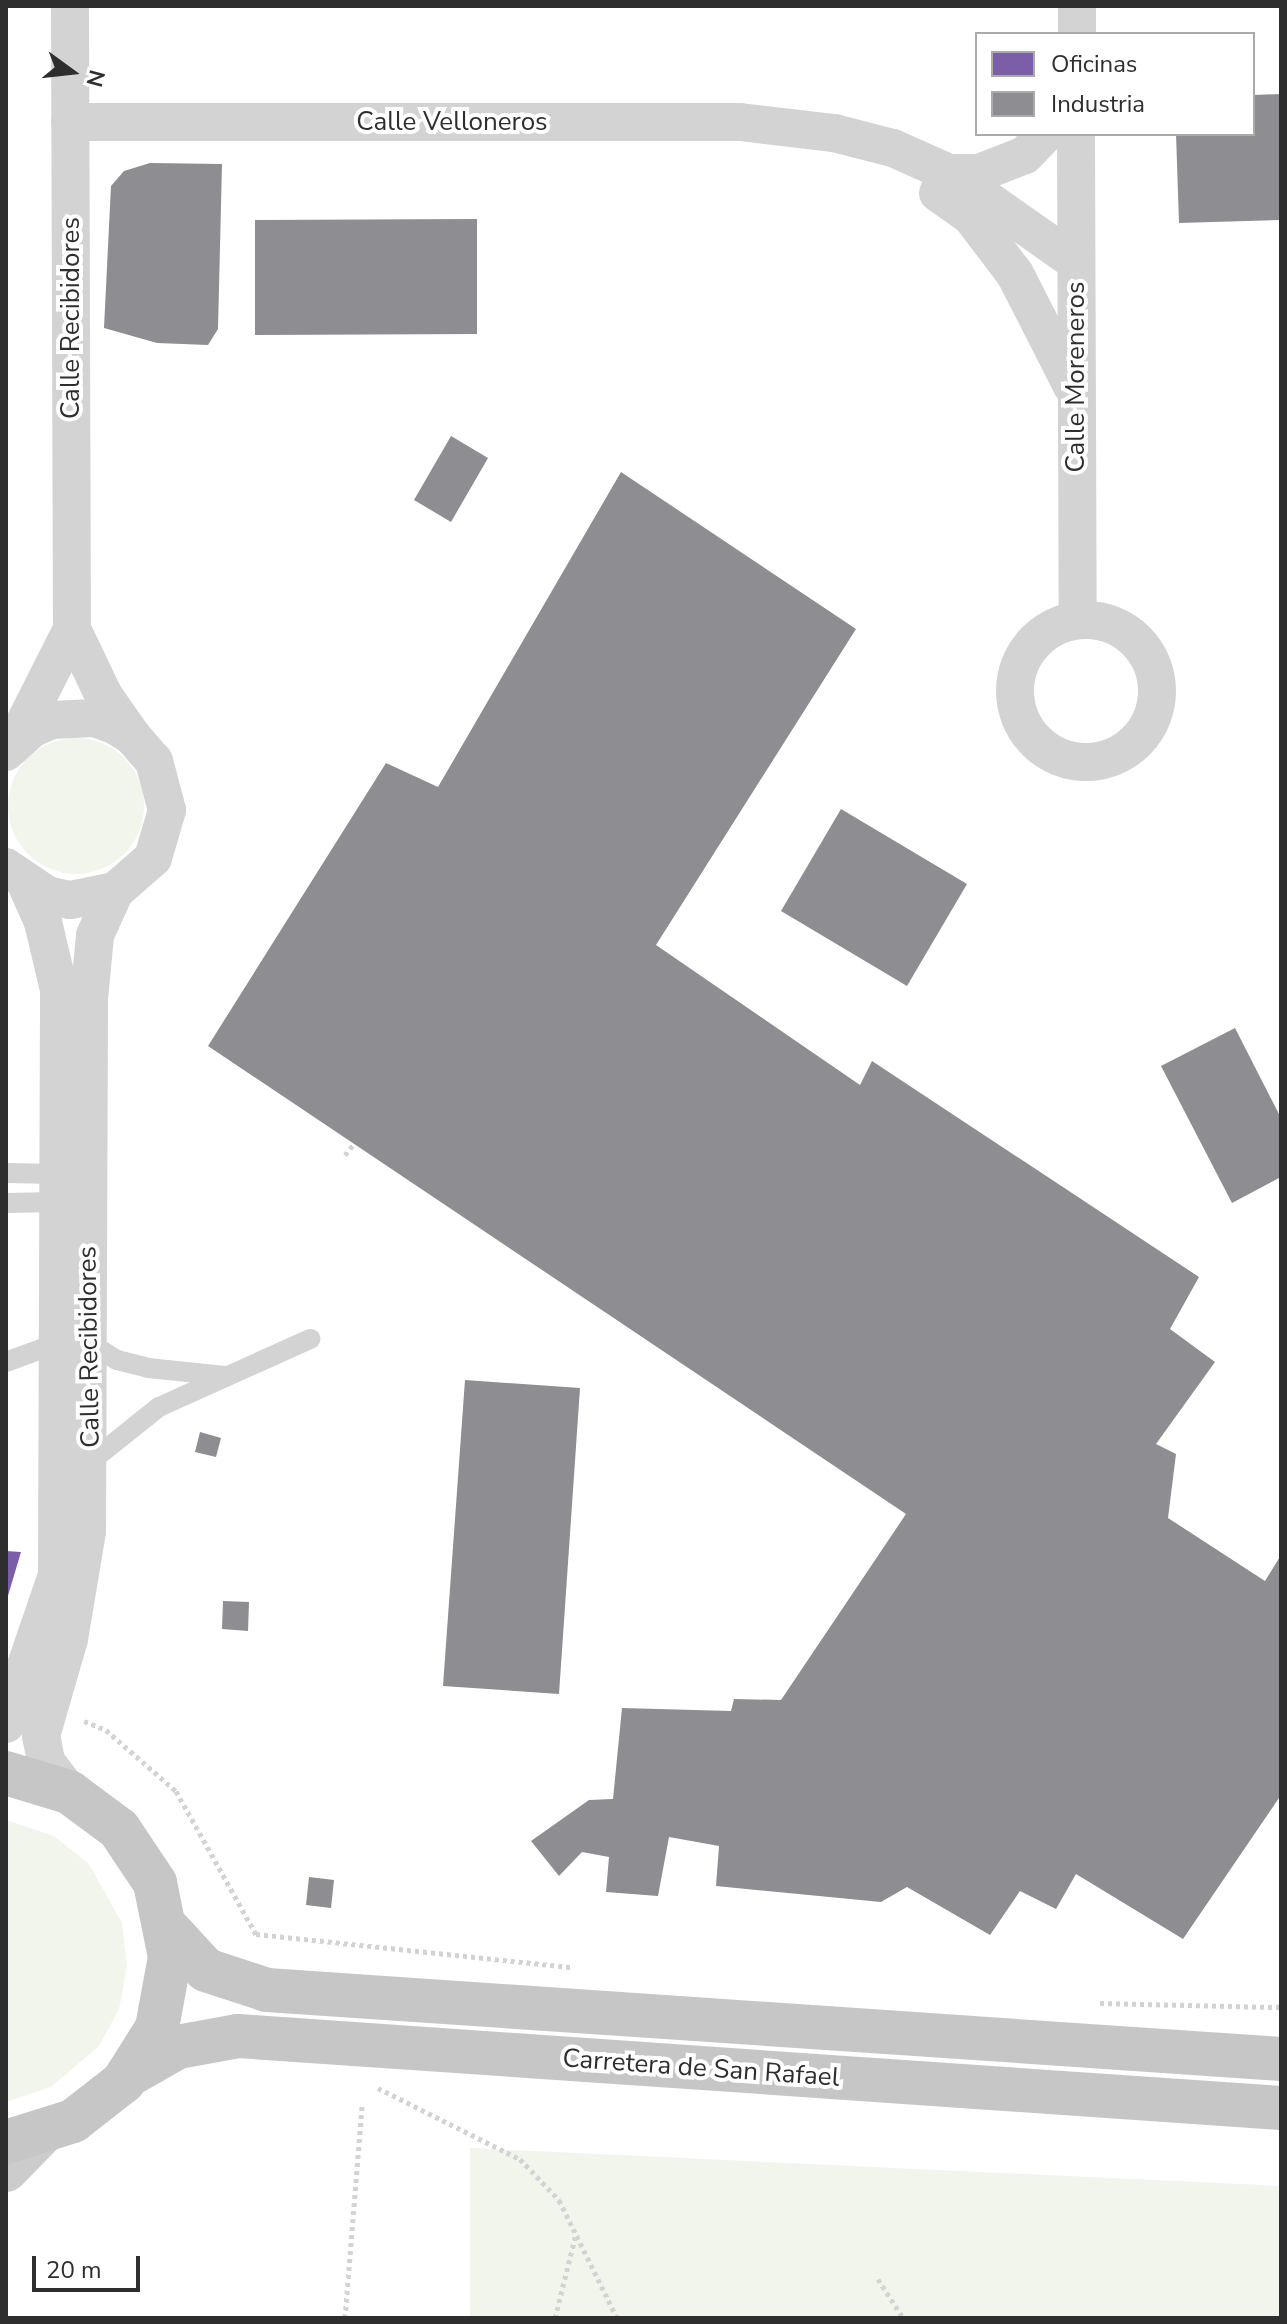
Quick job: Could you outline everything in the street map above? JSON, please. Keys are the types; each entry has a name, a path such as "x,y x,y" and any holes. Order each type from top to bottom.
{"main road":[{"path":"6,1773 69,1792 107,1817 135,1847 155,1883 169,1930 170,1975 163,2011 129,2075 89,2111 23,2138 6,2170"},
{"name":"Carretera de San Rafael","path":"169,1930 206,1970 267,1990 1275,2057"},
{"name":"Carretera de San Rafael","path":"129,2075 178,2047 238,2036 1281,2108"}],"street":[{"name":"Calle Recibidores","path":"6,1724 57,1575 74,1342 89,999 95,935 115,891 153,858 167,810 154,761 104,696 72,629 70,6"},
{"path":"1077,6 1077,32"},
{"name":"Calle Velloneros","path":"70,122 740,122 834,133 893,148 949,173 1076,262"},
{"name":"Calle Velloneros","path":"834,133 913,175 970,215 1015,274 1075,392"},
{"name":"Calle Velloneros","path":"949,173 979,173 1025,155 1043,136"},
{"name":"Calle Moreneros","path":"1076,136 1078,619"},
{"name":"Calle Recibidores","path":"11,746 72,629"},
{"path":"11,746 52,720 73,717 94,718 132,736"},
{"name":"Calle Recibidores","path":"14,881 43,922 59,990 58,1188 90,1462 82,1575 41,1736 46,1761 69,1792"},
{"path":"14,881 70,900 115,891"}],"lane":[{"path":"6,1173 58,1188"},
{"path":"6,1203 58,1188"},
{"path":"90,1462 159,1407 310,1339"},
{"path":"6,1362 74,1342 117,1360 148,1368 229,1376"}],"path":[{"path":"345,1155 354,1144"},
{"path":"79,1718 106,1730 176,1791 256,1934 582,1968"},
{"path":"1090,2003 1281,2007"},
{"path":"363,2080 520,2159 559,2200 617,2318"},
{"path":"345,2318 362,2106"},
{"path":"555,2318 576,2234"},
{"path":"878,2279 903,2318"}],"shaded area":[{"path":"76,738 102,743 124,758 139,780 144,806 139,832 124,854 102,869 76,874 50,869 28,854 13,832 8,806 13,780 28,758 50,743"},
{"path":"6,1820 54,1836 89,1864 122,1923 127,1967 119,2009 99,2046 51,2087 6,2102"},
{"path":"470,2148 1281,2186 1281,2318 470,2318"}],"building: Oficinas":[{"path":"6,1551 21,1552 7,1599 6,1599"}],"building: Industria":[{"path":"1281,94 1281,220 1179,223 1176,136 1255,136 1255,95"},
{"path":"150,163 222,164 218,329 208,345 157,343 104,328 111,186 124,171"},
{"path":"477,219 477,334 255,335 255,220"},
{"path":"451,436 488,458 451,522 414,500"},
{"path":"621,472 856,629 656,945 860,1085 872,1061 1199,1277 1170,1329 1215,1362 1156,1444 1176,1454 1168,1518 1265,1581 1281,1555 1281,1795 1183,1939 1076,1874 1056,1909 1020,1891 990,1935 907,1887 881,1902 716,1886 719,1846 669,1837 658,1896 606,1892 609,1857 582,1852 559,1876 531,1841 589,1800 613,1799 622,1708 731,1711 734,1699 781,1700 906,1514 208,1046 386,763 438,787"},
{"path":"841,809 967,884 907,986 781,911"},
{"path":"1235,1028 1281,1118 1281,1177 1232,1203 1161,1066"},
{"path":"465,1380 580,1388 559,1694 443,1686"},
{"path":"200,1432 221,1438 216,1457 195,1452"},
{"path":"223,1601 249,1602 248,1631 222,1629"},
{"path":"309,1877 334,1880 331,1908 306,1905"}]}
